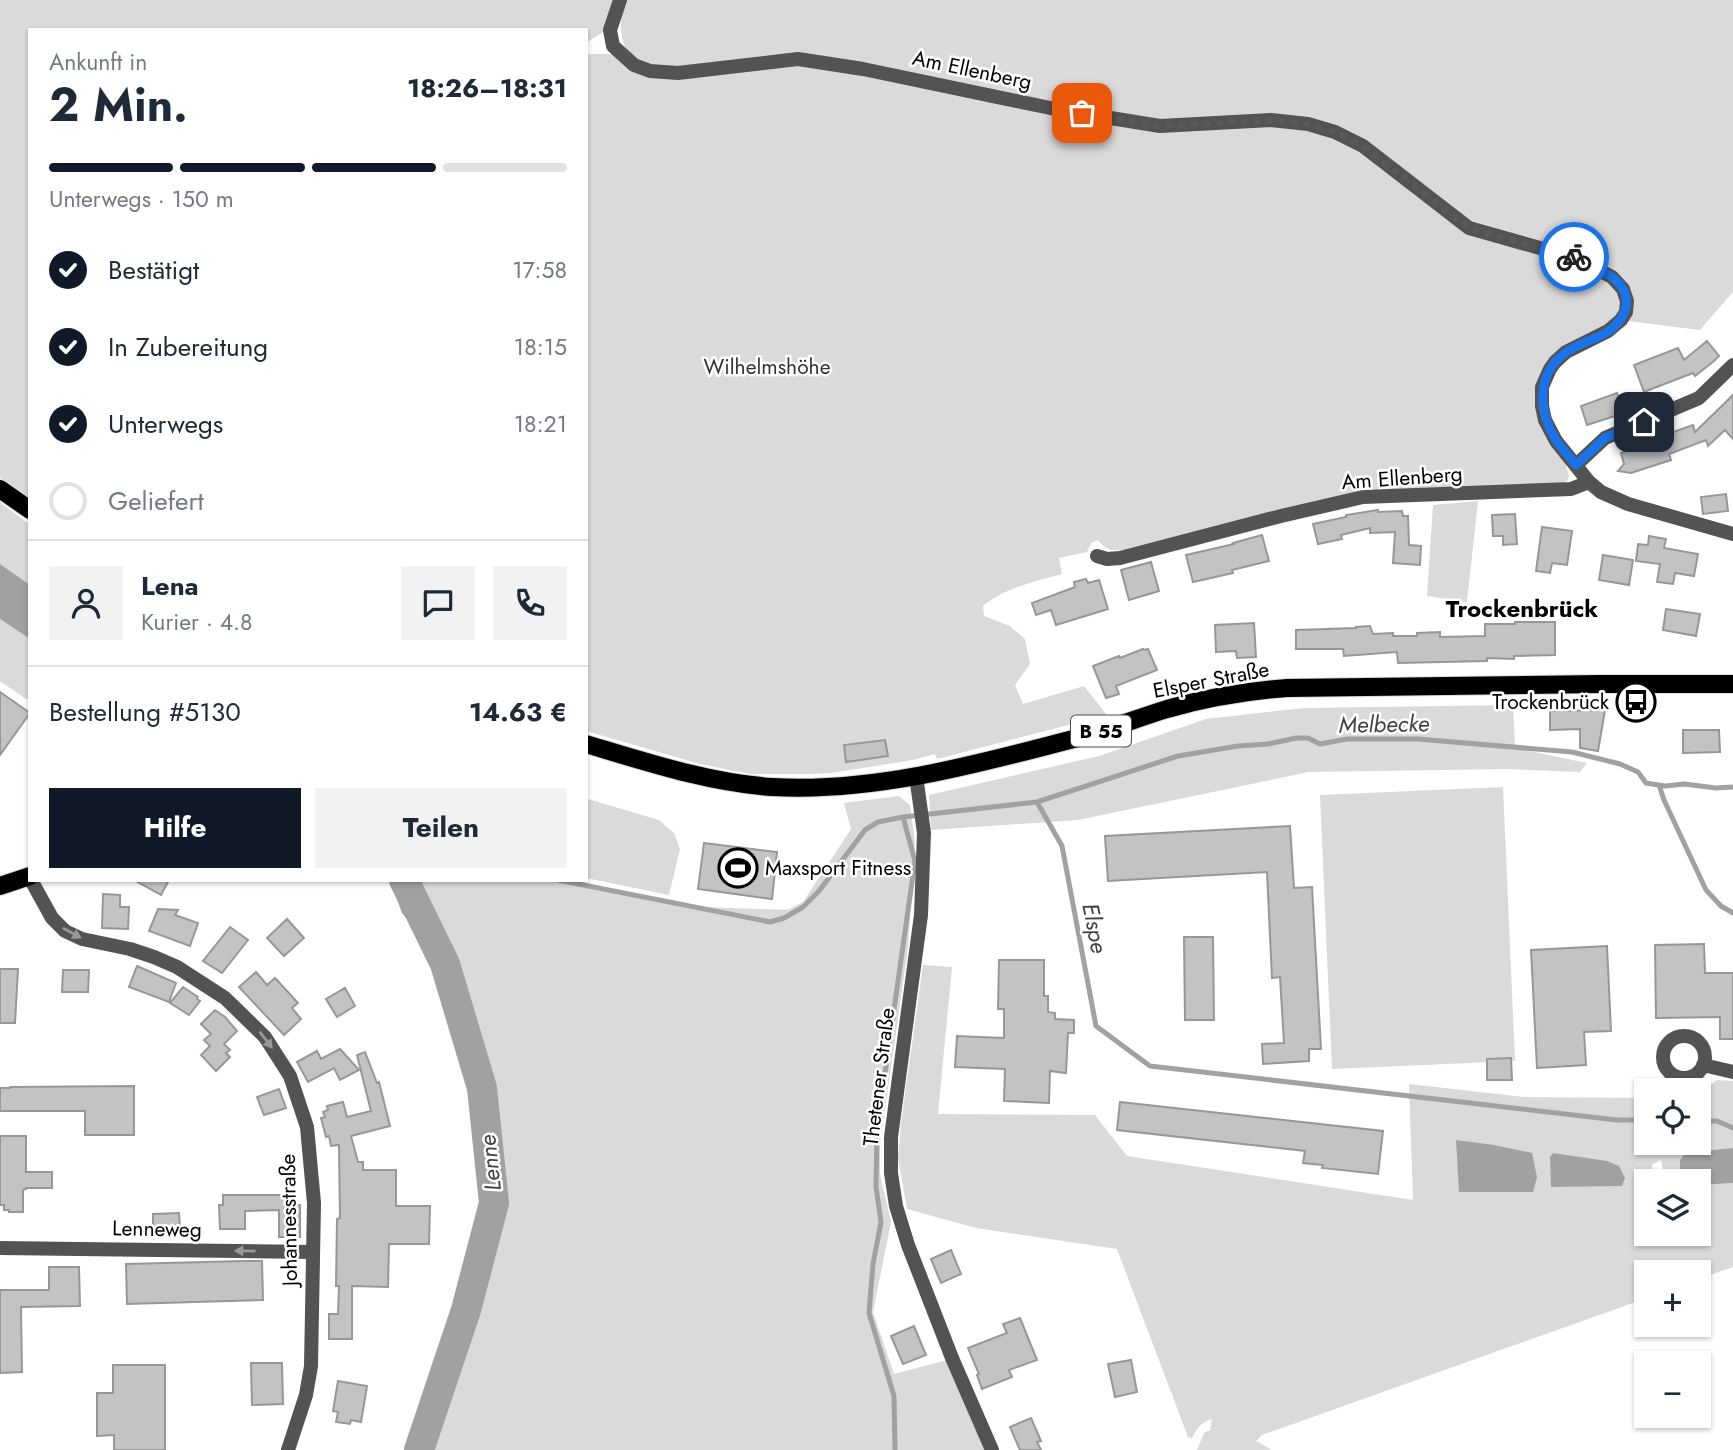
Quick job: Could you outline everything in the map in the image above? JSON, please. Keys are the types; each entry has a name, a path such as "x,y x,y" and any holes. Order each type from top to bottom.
{"main road":[{"path":"0,489 28,509"},
{"name":"Elsper Straße","path":"588,745 738,783 772,787 838,786 916,776 1000,758 1085,736 1167,709 1251,691 1287,688 1733,684"},
{"path":"0,886 28,879"}],"street":[{"name":"Am Ellenberg","path":"620,0 610,30 613,46 634,65 650,71 678,73 798,59 1160,126 1271,120 1308,124 1335,132 1363,146 1469,228 1575,258 1612,277 1623,289 1627,301 1626,312 1608,331 1566,352 1550,369 1542,387 1545,419 1556,441 1589,482 1601,492 1629,504 1733,534"},
{"path":"1576,465 1605,438 1699,398 1733,365"},
{"name":"Am Ellenberg","path":"1097,556 1107,559 1120,558 1363,497 1571,489 1589,482"},
{"name":"Thetener Straße","path":"916,776 924,833 921,915 891,1137 891,1174 896,1206 908,1245 952,1358 992,1450"},
{"name":"Johannesstraße","path":"32,882 52,918 65,931 82,939 154,957 177,967 225,998 265,1037 289,1076 307,1127 314,1203 311,1366 306,1395 288,1450"},
{"path":"1703,1065 1733,1072"},
{"name":"Lenneweg","path":"0,1248 313,1252"}],"green space":[{"path":"0,0 616,0 606,30 588,42 588,28 28,28 28,501 0,477"},
{"name":"Wilhelmshöhe","path":"627,0 1733,0 1733,292 1700,330 1628,321 1589,335 1537,391 1566,465 1569,476 1567,481 1557,484 1362,490 1122,550 1108,549 1098,540 1091,543 1087,552 1059,558 1062,574 1011,590 983,606 984,616 1010,626 1025,639 1030,664 1015,685 1023,704 1084,686 1107,715 937,759 935,754 831,773 750,774 700,764 588,732 588,54 612,54 625,48 622,13"},
{"path":"1478,501 1467,602 1427,596 1433,505"},
{"path":"0,502 28,523 28,584 0,564"},
{"path":"0,619 28,638 28,700 0,681"},
{"path":"1513,705 1515,748 1587,763 1580,772 1508,769 1309,772 1078,820 931,830 929,795 1099,756 1206,719 1304,708"},
{"path":"1503,787 1515,1061 1332,1069 1320,795"},
{"path":"899,796 910,805 915,843 908,948 880,1145 880,1174 891,1222 873,1312 894,1374 947,1360 985,1450 412,1450 493,1216 485,1130 434,952 419,882 561,882 703,907 787,910 803,902 851,829 844,803"},
{"path":"588,799 659,820 674,833 680,849 669,895 588,878"},
{"path":"923,965 952,967 938,1114 1095,1115 1127,1156 1413,1200 1409,1084 1524,1097 1634,1098 1634,1155 1698,1155 1680,1169 1663,1169 1661,1160 1652,1165 1652,1169 1645,1169 1645,1166 1645,1169 1634,1169 1634,1246 1711,1246 1711,1184 1733,1183 1733,1267 1711,1275 1711,1260 1634,1260 1634,1303 1262,1435 1256,1441 1272,1450 1197,1450 1204,1433 1210,1430 1212,1419 1200,1426 1192,1438 1188,1437 1117,1249 976,1228 907,1209 898,1158"},
{"path":"1717,1080 1733,1081 1733,1148 1711,1150 1711,1085"}],"shaded area":[{"path":"0,564 28,584 28,638 0,619"},
{"path":"391,882 419,882 434,952 402,913"},
{"path":"1456,1140 1532,1153 1537,1177 1533,1192 1459,1192"},
{"path":"1733,1148 1733,1183 1711,1184 1711,1169 1680,1169 1680,1160 1684,1155 1711,1155 1711,1150"},
{"path":"1553,1153 1607,1161 1619,1166 1625,1178 1622,1186 1551,1187 1550,1157"}],"building":[{"path":"1707,341 1719,356 1714,361 1695,376 1693,373 1644,392 1634,365 1678,348 1684,360"},
{"path":"1617,393 1624,413 1587,425 1581,406"},
{"path":"1733,395 1733,439 1725,430 1708,446 1706,440 1669,454 1671,460 1631,473 1618,471 1624,464 1621,453 1663,439 1662,436 1693,425 1695,432"},
{"path":"1726,494 1728,511 1703,514 1701,497"},
{"path":"1378,510 1402,511 1403,516 1408,516 1409,545 1421,546 1420,565 1393,563 1395,532 1370,533 1370,528 1341,535 1342,539 1318,544 1313,524"},
{"path":"1515,514 1517,544 1503,545 1503,536 1493,536 1492,515"},
{"path":"1542,527 1572,531 1567,565 1552,563 1550,573 1536,571"},
{"path":"1262,535 1269,561 1193,582 1186,555"},
{"path":"1649,536 1666,539 1664,548 1698,554 1694,576 1675,573 1673,584 1657,582 1660,564 1636,561 1638,544 1648,545"},
{"path":"1603,555 1633,560 1629,585 1599,580"},
{"path":"1151,562 1159,591 1129,600 1121,570"},
{"path":"1086,579 1088,583 1099,580 1108,609 1056,625 1051,610 1036,615 1032,603 1075,587 1074,582"},
{"path":"1666,609 1700,614 1696,636 1663,630"},
{"path":"1555,622 1555,655 1514,656 1514,659 1487,658 1487,661 1398,663 1397,652 1344,656 1343,649 1296,649 1296,630 1370,626 1373,634 1393,633 1393,636 1440,632 1440,637 1485,636 1485,624"},
{"path":"1254,623 1256,657 1237,658 1236,651 1216,652 1215,625"},
{"path":"1148,649 1157,670 1116,686 1119,694 1106,698 1093,666"},
{"path":"0,692 28,712 28,716 0,755"},
{"path":"1605,710 1598,751 1580,748 1580,729 1550,730 1550,711"},
{"path":"1683,730 1719,730 1720,752 1683,753"},
{"path":"885,740 888,756 846,762 844,745"},
{"path":"1290,826 1294,888 1312,887 1321,1049 1309,1049 1309,1061 1263,1064 1262,1044 1284,1043 1280,977 1272,978 1267,872 1108,881 1105,836"},
{"name":"Maxsport Fitness","path":"704,843 777,852 772,899 698,889"},
{"path":"138,882 168,882 161,895"},
{"path":"103,894 120,895 120,907 129,907 128,929 102,928"},
{"path":"158,909 178,910 175,915 198,923 190,946 149,931"},
{"path":"287,919 304,938 284,956 267,938"},
{"path":"230,927 248,940 222,973 203,961"},
{"path":"1184,937 1213,937 1214,1020 1185,1020"},
{"path":"1704,944 1705,973 1733,973 1733,1039 1720,1039 1720,1017 1656,1018 1655,945"},
{"path":"1607,946 1611,1031 1584,1032 1586,1065 1537,1068 1531,950"},
{"path":"999,960 1044,960 1044,996 1048,996 1048,1012 1055,1013 1055,1019 1074,1020 1074,1033 1068,1033 1066,1073 1050,1071 1049,1103 1004,1101 1005,1069 955,1067 957,1036 1004,1038 1004,1009 998,1009"},
{"path":"137,966 176,983 169,1002 129,987"},
{"path":"0,969 18,969 15,1023 0,1023"},
{"path":"63,970 89,970 88,992 62,992"},
{"path":"256,972 267,985 275,978 298,1003 292,1008 301,1019 284,1035 239,987"},
{"path":"183,987 200,1001 189,1015 170,1003"},
{"path":"345,988 355,1006 337,1017 326,999"},
{"path":"215,1010 237,1031 224,1044 230,1050 226,1053 230,1057 216,1071 201,1055 210,1046 204,1040 211,1034 201,1024"},
{"path":"340,1049 359,1070 340,1080 334,1068 308,1082 297,1062 317,1051 321,1059"},
{"path":"365,1052 377,1083 379,1082 390,1126 351,1136 358,1162 363,1162 363,1170 396,1170 396,1206 430,1206 429,1244 389,1244 388,1287 352,1286 352,1339 329,1339 329,1314 338,1314 339,1286 336,1286 337,1219 340,1218 339,1145 331,1146 321,1118 325,1117 323,1112 328,1110 327,1106 343,1102 347,1117 371,1111 357,1055"},
{"path":"1511,1058 1512,1080 1487,1080 1487,1059"},
{"path":"134,1086 134,1135 85,1135 85,1111 0,1111 0,1088"},
{"path":"279,1089 286,1108 264,1115 257,1097"},
{"path":"1120,1102 1383,1131 1378,1174 1322,1168 1323,1165 1303,1163 1305,1151 1117,1130"},
{"path":"0,1136 26,1136 26,1172 52,1172 52,1188 23,1190 23,1212 9,1212 4,1210 4,1205 0,1205"},
{"path":"223,1195 296,1195 296,1205 300,1205 300,1237 279,1237 279,1210 245,1211 245,1229 220,1229 219,1205 223,1205"},
{"path":"179,1213 180,1226 176,1235 153,1235 153,1214"},
{"path":"951,1250 961,1274 941,1283 931,1259"},
{"path":"262,1261 263,1300 127,1304 126,1264"},
{"path":"49,1267 79,1267 80,1306 21,1307 22,1372 0,1373 0,1290 49,1290"},
{"path":"1020,1318 1037,1360 1009,1370 1012,1377 982,1389 968,1348 1007,1333 1003,1324"},
{"path":"914,1326 926,1355 903,1364 891,1336"},
{"path":"1131,1360 1137,1392 1115,1397 1108,1364"},
{"path":"251,1363 282,1363 283,1404 252,1405"},
{"path":"113,1365 165,1365 165,1450 114,1450 114,1435 97,1436 97,1393 113,1393"},
{"path":"338,1381 367,1386 361,1422 336,1422 338,1412 333,1411"},
{"path":"1031,1418 1041,1441 1037,1442 1041,1450 1020,1450 1010,1427"}],"waterway":[{"name":"Melbecke","path":"1037,802 1178,756 1296,738 1308,738 1320,744 1347,739 1418,739 1572,752 1620,764 1638,772 1646,783 1665,786 1684,784 1733,787"},
{"path":"1659,785 1706,890 1721,906 1733,913"},
{"name":"Elspe","path":"568,882 770,922 784,918 803,907 819,891 865,830 878,822 1037,802 1062,846 1096,1026 1150,1066 1634,1120"},
{"path":"895,1450 894,1396 869,1313 873,1264 881,1222 876,1187 877,1130 915,861 903,817"},
{"name":"Lenne","path":"405,882 445,964 482,1088 494,1203 466,1310 419,1450"},
{"name":"Elspe","path":"1711,1121 1733,1128"}],"way so far":[{"path":"1082,113 1160,126 1271,120 1308,124 1335,132 1363,146 1469,228 1574,257"}],"place":[{"name":"Trockenbrück","path":"1636,702"},
{"name":"Maxsport Fitness","path":"738,868"}],"district":[{"name":"Trockenbrück","path":"1522,609"}],"route":[{"path":"1574,257 1612,277 1623,289 1627,301 1626,312 1608,331 1566,352 1555,362 1542,387 1545,419 1556,441 1576,465 1605,438 1644,422"}]}
